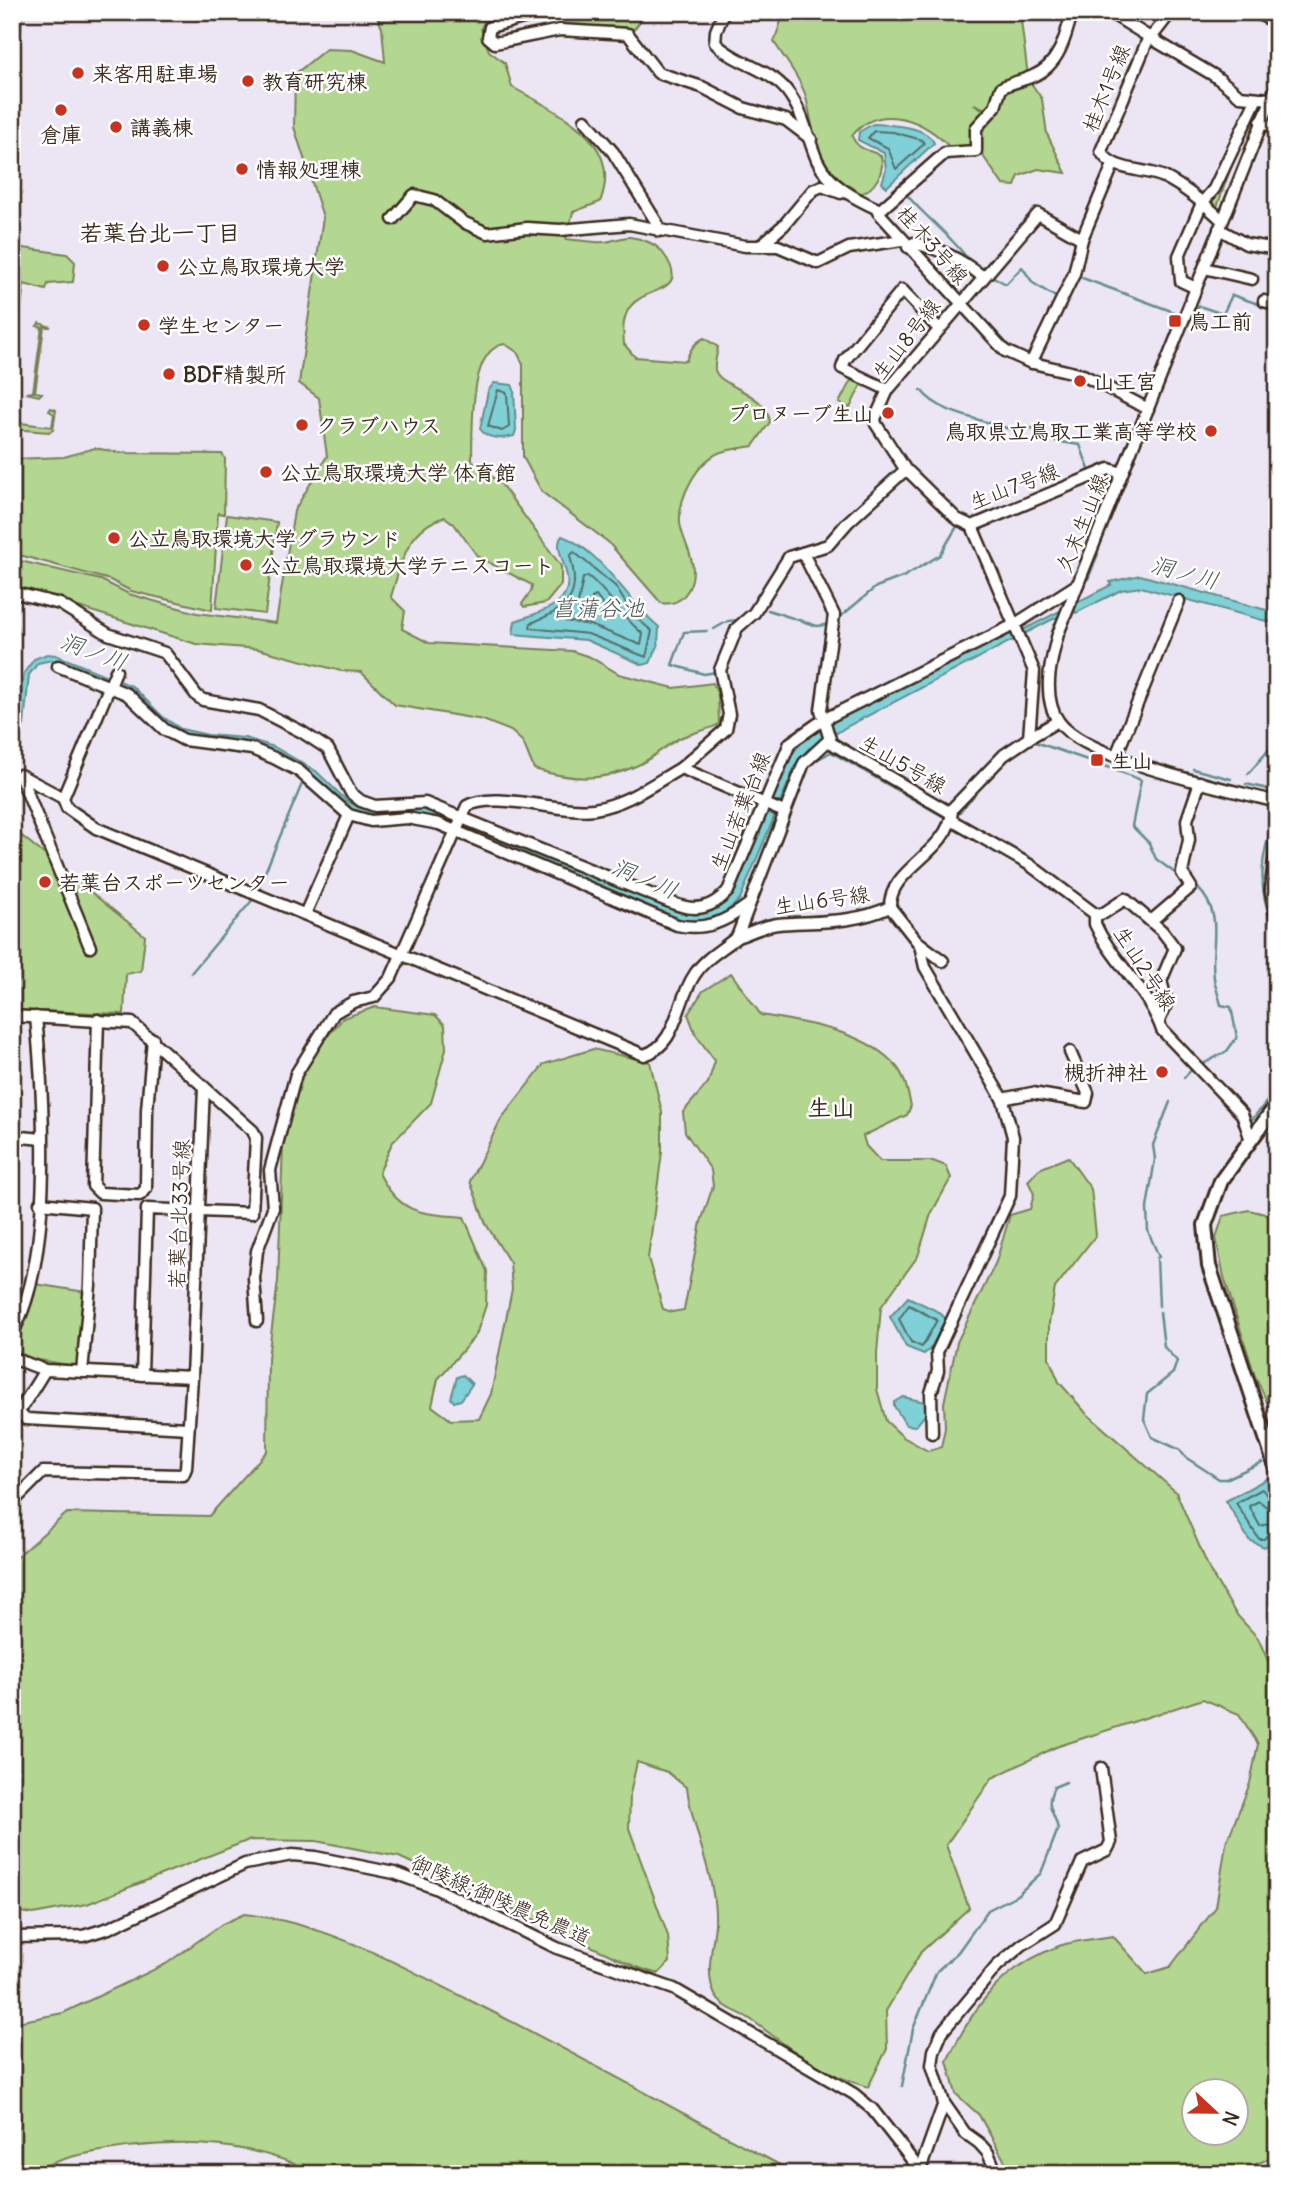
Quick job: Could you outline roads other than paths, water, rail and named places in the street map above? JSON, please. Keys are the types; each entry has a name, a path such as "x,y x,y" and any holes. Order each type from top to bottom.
{"main road":[{"path":"1277,846 1272,891 1277,913"},
{"path":"1277,1104 1215,1195 1205,1225 1213,1279 1277,1471"}],"street":[{"path":"12,66 15,12"},
{"path":"545,12 490,27 488,37 495,43 543,36 560,30 628,34 658,73 702,87 743,108 786,120 811,139"},
{"path":"724,12 716,31 716,43 774,78 787,90 823,170 847,194"},
{"name":"桂木3号線","path":"1073,12 1064,41 1052,63 1033,76 1001,88 995,107 976,128 976,151 945,153 880,210 905,244 993,341 1013,357 1083,375 1148,409"},
{"path":"1109,12 1150,38 1171,12"},
{"path":"1255,12 1277,23"},
{"name":"桂木1号線","path":"1113,165 1101,151 1150,38 1193,62 1240,96 1270,99"},
{"name":"久末生山線","path":"1058,721 1048,680 1058,634 1277,85"},
{"path":"1196,288 1181,281 1179,256 1202,203 1214,189 1257,98"},
{"path":"585,120 613,152 657,223 659,231"},
{"path":"1261,122 1277,129"},
{"path":"1031,363 1074,274 1082,239 1113,165 1165,177 1202,203 1221,224 1246,244 1277,249"},
{"path":"760,246 784,225 813,190 822,186 847,194 880,210"},
{"path":"393,219 414,195 422,195 445,207 463,222 487,233 527,228 559,230 616,224 745,246 778,246 818,263 849,248 914,243 948,253 982,276"},
{"name":"生山8号線","path":"907,472 876,424 875,419 888,390 982,276 1038,214 1082,239"},
{"path":"1204,268 1252,279"},
{"path":"888,390 842,368 845,360 902,290 938,328"},
{"path":"1264,301 1277,305"},
{"name":"生山7号線","path":"907,472 957,519 972,526 1109,469 1122,473"},
{"path":"257,1321 254,1278 257,1251 273,1208 270,1170 296,1074 334,1013 353,1002 374,997 391,978 404,954 467,806 486,801 592,810 634,796 681,768 726,729 729,714 720,670 737,628 754,613 789,557 828,545 848,522 903,472 907,472"},
{"path":"972,526 1034,671 1029,738"},
{"name":"生山5号線","path":"803,553 834,615 821,710 830,739 843,752 951,815 1004,755 1058,721"},
{"name":"生山若葉台線","path":"12,592 60,604 108,634 165,653 197,696 203,700 260,710 302,732 328,749 351,793 361,801 375,806 425,803 675,904 697,908 718,902 728,891 762,803 790,743 823,720 1014,625 1078,584"},
{"path":"1116,756 1179,601"},
{"path":"58,666 127,694 165,730 184,740 252,749 274,758 299,771 349,815 371,821 425,820 677,925 692,928 711,926 748,905"},
{"path":"116,671 64,798 67,808 96,828 644,1055 653,1052 668,1038 682,992 697,970 737,937"},
{"path":"1058,721 1072,735 1116,756 1277,802"},
{"name":"生山6号線","path":"737,937 804,763 830,739"},
{"path":"681,768 784,812"},
{"path":"64,798 20,775 90,947"},
{"path":"1151,921 1191,887 1182,873 1189,840 1186,820 1200,782"},
{"path":"305,914 349,815"},
{"name":"生山6号線","path":"737,937 775,924 834,921 877,913 890,907 891,891 942,838 951,815"},
{"name":"生山2号線","path":"951,815 1030,865 1095,915 1095,924 1111,953 1143,992 1162,1030 1242,1114 1251,1140"},
{"path":"1095,915 1104,914 1125,899 1151,921 1175,948 1161,981 1167,1002 1159,1021"},
{"path":"890,907 918,942 943,961"},
{"path":"918,942 933,981 949,1003 1002,1099 1012,1124 1010,1196 937,1352 938,1371 931,1393 932,1433"},
{"path":"12,1016 132,1023 253,1131 256,1138 251,1213 147,1209 142,1375"},
{"path":"12,1334 34,1273 40,1203 42,1088 36,1017"},
{"path":"98,1020 93,1186 97,1192 141,1195 146,1189 147,1110 153,1039"},
{"path":"1002,1099 1032,1093 1086,1102 1087,1093 1070,1052"},
{"name":"若葉台北33号線","path":"12,1503 43,1472 183,1475 186,1468 192,1377 204,1087"},
{"path":"12,1136 42,1139"},
{"path":"40,1203 92,1208 90,1285 82,1372"},
{"path":"12,1358 45,1370 192,1377"},
{"path":"16,1419 45,1370"},
{"path":"16,1419 188,1429"},
{"path":"997,2174 988,2153 965,2133 944,2103 932,2065 942,2032 997,1966 1022,1945 1055,1924 1082,1862 1107,1850 1111,1842 1101,1768"},
{"name":"御陵線;御陵農免農道","path":"12,1937 83,1936 109,1928 215,1876 273,1857 315,1857 394,1873 435,1888 557,1948 674,1989 731,2020 854,2094 872,2109 922,2172"},
{"path":"922,2172 944,2103"}],"water":[{"path":"873,124 915,129 930,137 934,143 887,187 882,183 886,170 884,153 858,140 859,132"},
{"path":"494,383 512,385 514,390 514,436 495,438 480,429 488,391"},
{"name":"菖蒲谷池","path":"562,536 576,543 602,564 659,627 658,646 650,663 643,665 586,640 513,634 515,621 547,609 557,603 564,594 567,576 559,543"},
{"path":"1140,575 1277,613 1277,624 1141,587 1121,590 1076,613 1074,611 1051,620 846,727 811,750 809,748 796,764 740,899 720,915 698,922 681,922 439,820 415,814 368,816 352,813 300,767 186,736 161,723 132,692 52,660 38,663 29,675 24,725 12,748 12,733 20,728 24,673 34,659 47,654 56,655 132,686 163,717 181,729 208,735 245,738 274,747 316,771 347,801 358,807 368,810 421,806 687,914 716,909 735,892 774,789 793,753 809,733 1014,630 1021,631 1111,585 1110,582"},
{"path":"908,1297 939,1312 946,1319 931,1348 924,1354 906,1347 890,1317"},
{"path":"463,1375 472,1384 461,1400 454,1402 451,1398 457,1377"},
{"path":"903,1397 925,1402 925,1415 916,1426 906,1425 894,1406 894,1402"},
{"path":"1268,1478 1277,1519 1274,1536 1270,1544 1264,1547 1249,1540 1226,1501"}],"waterway":[{"path":"1269,74 1277,51"},
{"path":"906,194 970,262"},
{"path":"990,275 1006,284 1022,267 1033,283 1057,298"},
{"path":"1077,276 1174,312"},
{"path":"1193,314 1199,306 1223,314 1232,295 1264,306"},
{"path":"921,390 950,411 1012,430"},
{"path":"1017,426 1036,429 1048,440 1080,445 1090,472"},
{"path":"839,618 876,587 905,576 940,555 959,523"},
{"path":"1088,579 1098,554"},
{"path":"1008,597 1014,613"},
{"path":"768,610 817,626 825,625"},
{"path":"714,629 728,621 739,620"},
{"path":"672,665 684,632 707,631"},
{"path":"673,665 704,674 716,672"},
{"path":"1248,774 1277,740"},
{"path":"1032,741 1102,765"},
{"path":"815,761 831,752 944,817"},
{"path":"1002,764 1016,753"},
{"path":"1105,766 1141,780 1132,826 1149,843 1156,859 1179,876"},
{"path":"1193,769 1231,779"},
{"path":"258,889 304,779"},
{"path":"980,787 985,781"},
{"path":"1246,784 1277,791"},
{"path":"958,814 975,794"},
{"path":"1270,833 1262,874 1265,900 1277,941"},
{"path":"1197,887 1206,898 1214,920 1215,981 1221,1005 1231,1007 1237,1037 1227,1051 1201,1065"},
{"path":"191,973 254,898"},
{"path":"1184,1078 1193,1068"},
{"path":"1249,1123 1277,1089"},
{"path":"1159,1257 1148,1231 1147,1208 1155,1159 1153,1145 1170,1102"},
{"path":"1157,1258 1159,1306"},
{"path":"1160,1312 1164,1347 1177,1361 1173,1373 1147,1394 1144,1419 1152,1437 1180,1450 1185,1457 1219,1479 1226,1479 1262,1462"},
{"path":"902,2086 913,2029 937,1971 958,1952 988,1910 1017,1895 1041,1873 1058,1829 1050,1805 1051,1794 1054,1787 1066,1782"}],"place":[{"name":"来客用駐車場","path":"78,73"},
{"name":"教育研究棟","path":"248,81"},
{"name":"倉庫","path":"61,110"},
{"name":"講義棟","path":"116,127"},
{"name":"情報処理棟","path":"242,169"},
{"name":"公立鳥取環境大学","path":"163,266"},
{"name":"鳥工前","path":"1175,321"},
{"name":"学生センター","path":"144,325"},
{"name":"BDF精製所","path":"169,374"},
{"name":"山王宮","path":"1080,381"},
{"name":"プロヌーブ生山","path":"888,413"},
{"name":"クラブハウス","path":"302,425"},
{"name":"鳥取県立鳥取工業高等学校","path":"1211,431"},
{"name":"公立鳥取環境大学 体育館","path":"266,472"},
{"name":"公立鳥取環境大学グラウンド","path":"114,538"},
{"name":"公立鳥取環境大学テニスコート","path":"246,565"},
{"name":"生山","path":"1097,760"},
{"name":"若葉台スポーツセンター","path":"45,882"},
{"name":"槻折神社","path":"1162,1072"}],"district":[{"name":"若葉台北一丁目","path":"160,232"},
{"name":"生山","path":"831,1107"}],"water label":[{"name":"洞ノ川","path":"1185,572"},
{"name":"洞ノ川","path":"94,651"},
{"name":"洞ノ川","path":"645,878"}]}
